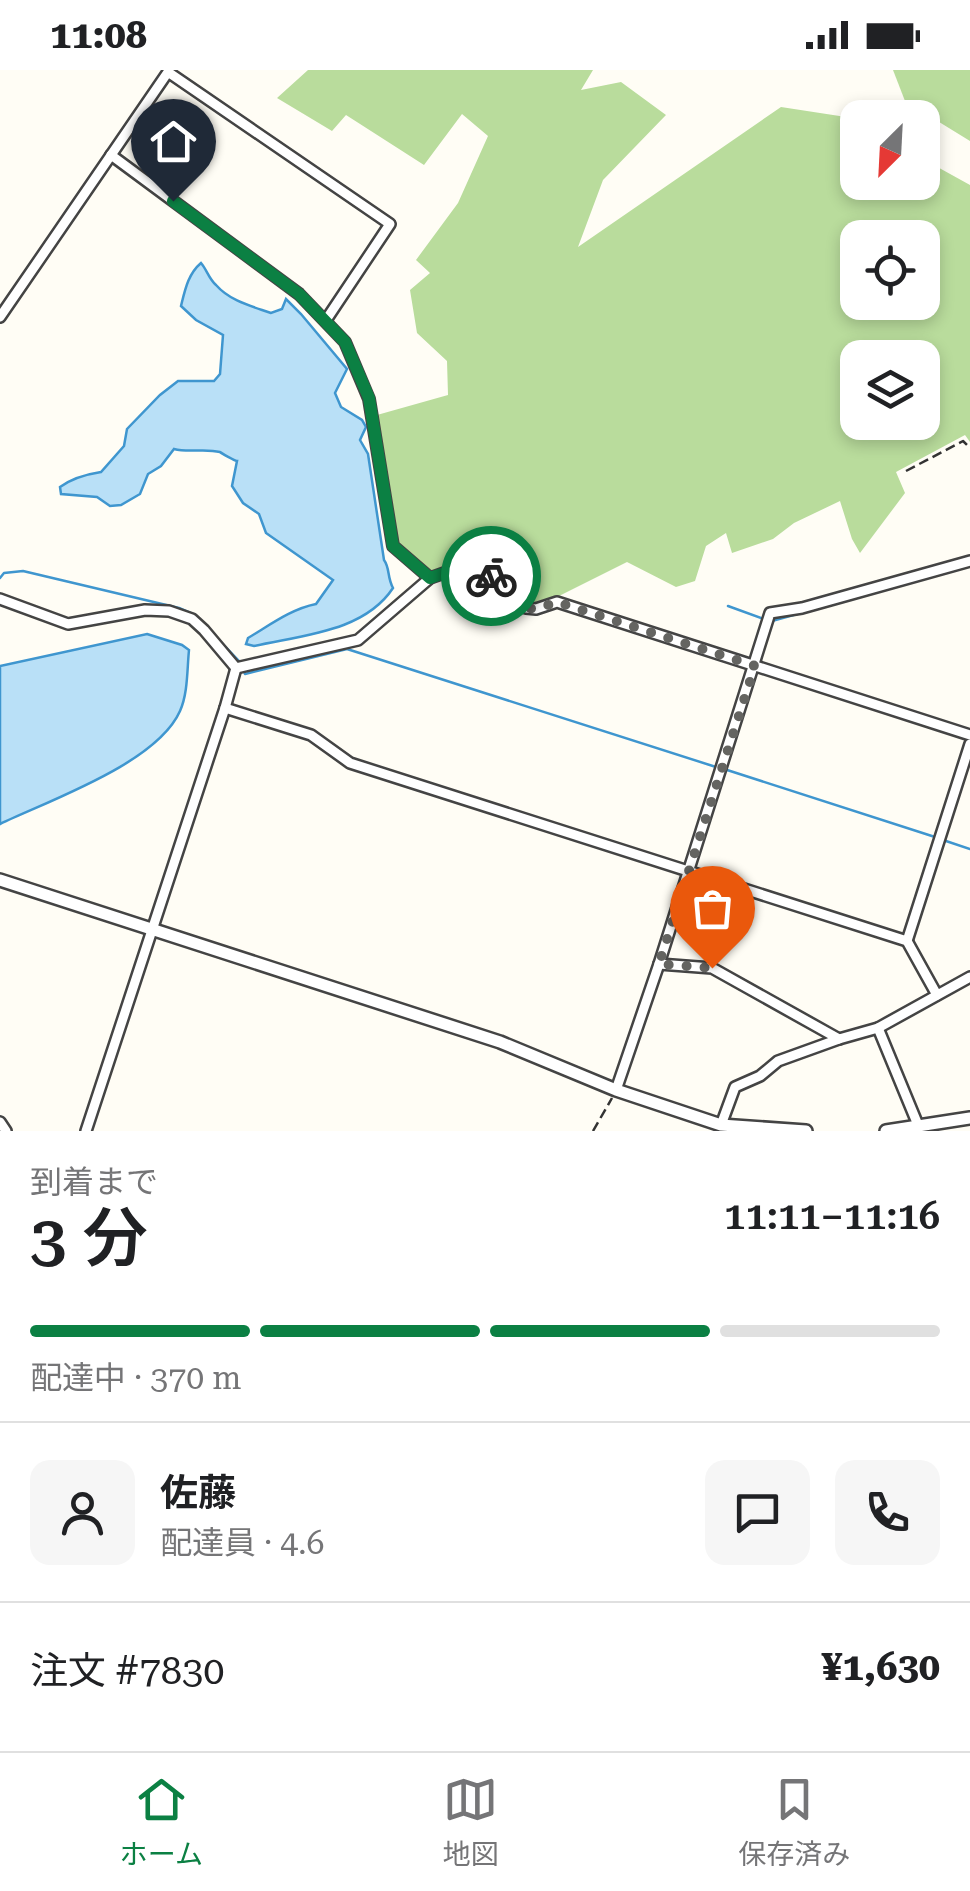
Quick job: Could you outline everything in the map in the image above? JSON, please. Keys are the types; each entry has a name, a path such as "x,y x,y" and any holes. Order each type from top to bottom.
{"street":[{"path":"0,317 168,72 390,224 326,320"},
{"path":"110,155 299,294 345,342 369,398 393,546 430,578"},
{"path":"616,1090 770,612 802,608 970,561"},
{"path":"236,668 358,640 430,578 468,567 506,582 526,608 557,602 970,735"},
{"path":"0,599 68,624 146,610 169,611 192,619 236,668"},
{"path":"86,1131 236,668"},
{"path":"225,708 311,734 350,763 907,941 937,995"},
{"path":"907,941 970,744"},
{"path":"0,880 500,1042 616,1090 720,1125 806,1131"},
{"path":"659,964 712,968 839,1039"},
{"path":"720,1125 735,1086 760,1076 778,1061 878,1028 970,977"},
{"path":"878,1028 918,1125"},
{"path":"886,1131 970,1118"},
{"path":"0,1122 6,1131"}],"path":[{"path":"906,471 963,441 970,448"},
{"path":"593,1131 616,1090"}],"green space":[{"path":"308,70 593,70 581,90 621,82 666,115 603,180 578,247 781,107 840,116 840,200 940,200 940,168 970,185 970,442 965,435 896,472 905,493 860,553 840,501 794,523 773,539 732,553 726,533 706,546 695,581 676,587 627,562 559,596 528,605 512,579 468,561 432,571 395,542 377,415 448,395 447,361 417,333 410,290 430,273 416,260 458,203 488,136 462,114 424,165 346,115 332,131 277,98"},
{"path":"893,70 970,70 970,141 940,123 940,100 905,100"}],"water":[{"path":"201,263 222,291 241,302 271,313 282,309 286,299 347,369 335,393 341,407 366,427 360,440 368,454 384,560 393,588 381,603 349,623 254,646 246,644 248,638 281,618 316,604 333,580 266,533 259,514 243,503 232,486 237,461 220,452 174,449 161,466 148,474 140,494 121,505 110,506 97,497 61,494 64,484 101,472 124,446 127,429 178,381 214,381 220,374 223,335 181,306 190,277"},
{"path":"147,634 189,650 183,704 168,730 100,778 0,824 0,666"}],"waterway":[{"path":"772,621 970,566"},
{"path":"0,578 4,573 23,571 179,608 195,615 240,662"},
{"path":"728,606 764,619"},
{"path":"243,669 245,674 347,649 716,767"},
{"path":"724,769 935,837"},
{"path":"943,840 970,849"}],"way so far":[{"path":"491,576 506,582 526,608 557,602 755,666 659,964 712,968"}],"route":[{"path":"173,201 299,294 345,342 369,398 393,546 430,578 468,567 491,576"}]}
